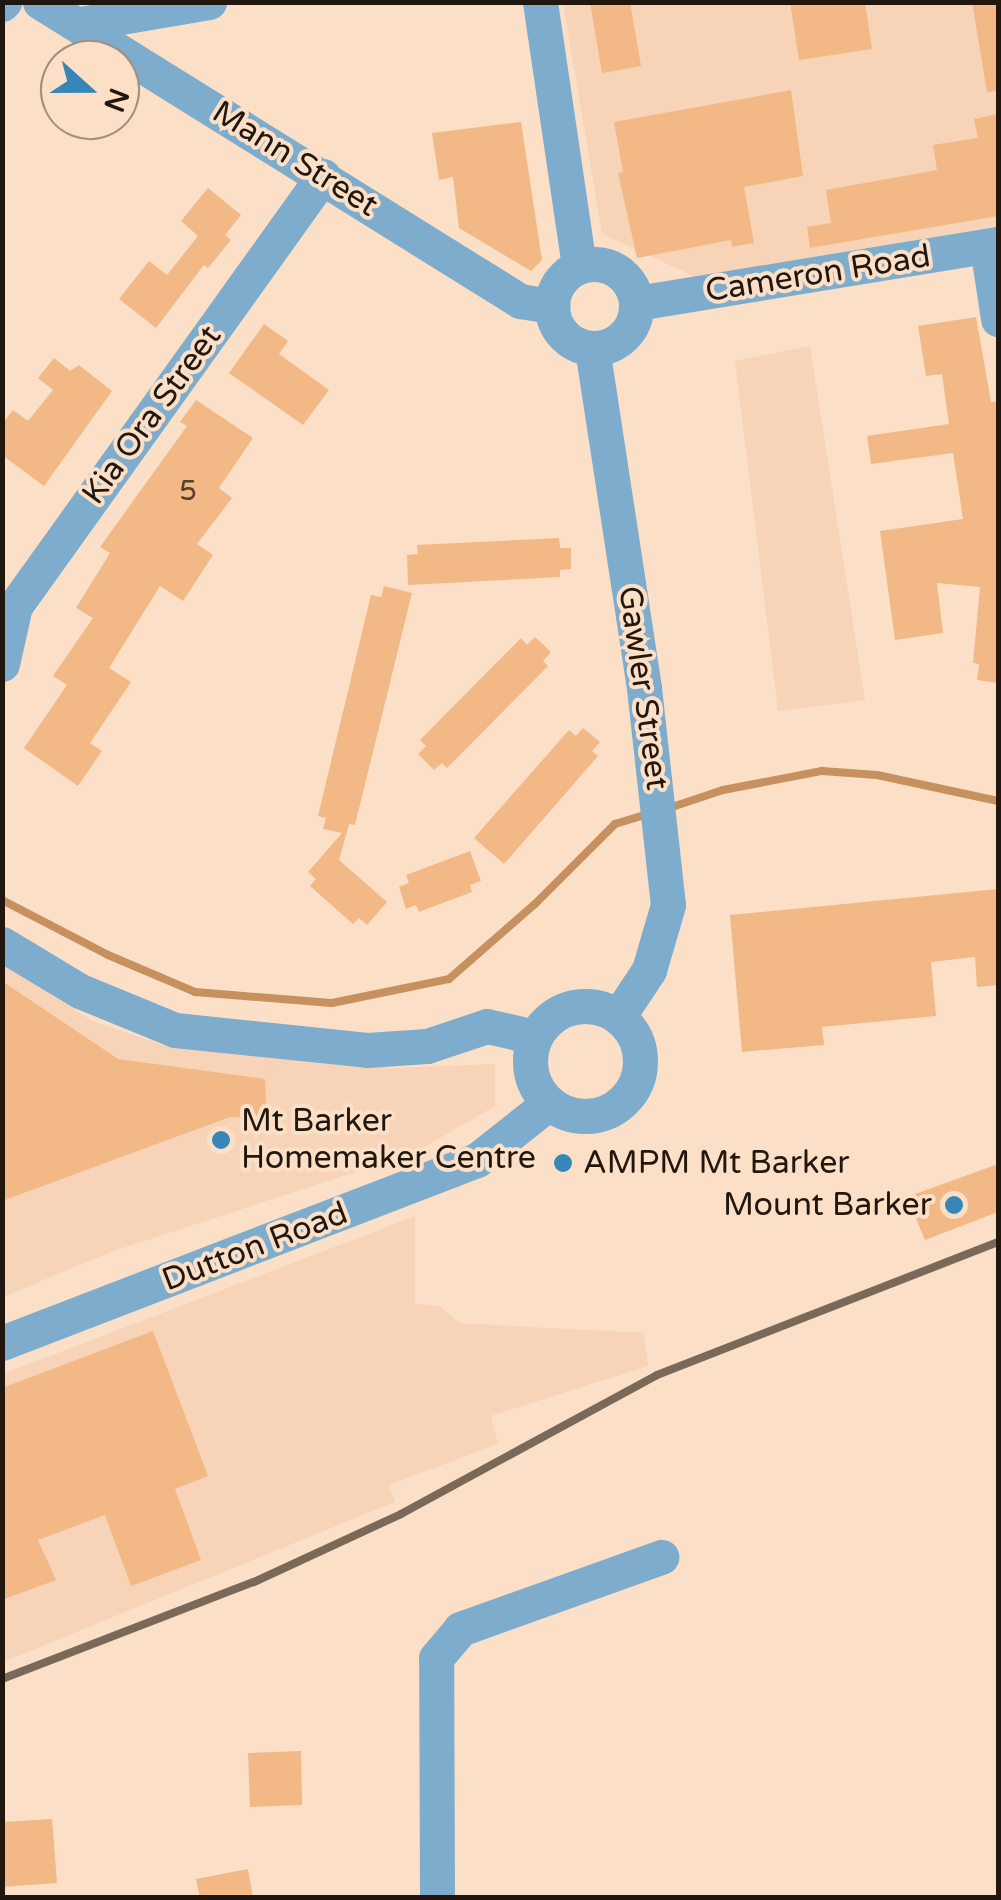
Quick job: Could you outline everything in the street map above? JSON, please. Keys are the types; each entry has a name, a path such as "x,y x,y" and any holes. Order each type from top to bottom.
{"street":[{"name":"Mann Street","path":"40,2 520,300 553,306"},
{"path":"80,24 208,2"},
{"path":"540,2 579,266"},
{"name":"Kia Ora Street","path":"2,664 16,606 323,176"},
{"path":"993,245 998,318"},
{"name":"Cameron Road","path":"637,303 993,245"},
{"path":"600,264 625,276 637,303 628,331 618,342 592,348 566,337 553,306 557,286 579,266 600,264"},
{"name":"Gawler Street","path":"592,348 664,839 668,905 661,942 650,970 618,1018"},
{"path":"2,944 80,991 174,1030 368,1050 427,1046 487,1026 536,1037"},
{"path":"572,1008 604,1010 618,1018 638,1050 638,1075 625,1098 604,1113 587,1116 562,1112 549,1103 532,1078 530,1057 536,1037 544,1024 572,1008"},
{"name":"Dutton Road","path":"2,1343 477,1160 549,1103"},
{"path":"437,1898 436,1658 460,1629 638,1565"}],"shaded area":[{"path":"563,3 998,3 998,226 696,277 602,234"},
{"path":"810,346 865,700 778,711 735,361"},
{"name":"Mt Barker Homemaker Centre","path":"2,963 94,1022 169,1047 390,1068 495,1064 495,1106 416,1152 111,1252 3,1297"},
{"path":"415,1216 415,1304 440,1306 459,1323 644,1333 648,1366 491,1416 498,1444 389,1485 395,1502 3,1662 3,1374"}],"building":[{"path":"590,2 630,2 641,66 602,73"},
{"path":"790,2 865,2 872,49 799,60"},
{"path":"972,2 998,2 998,91 987,92"},
{"path":"791,90 803,176 744,187 754,243 732,247 731,240 637,258 618,173 623,172 614,122"},
{"path":"998,114 998,216 810,248 807,227 831,223 826,190 937,170 933,145 978,138 974,119"},
{"path":"521,122 542,260 531,271 459,228 453,177 439,180 432,133"},
{"path":"208,188 241,215 225,235 231,240 208,268 204,265 156,328 119,299 149,261 167,275 198,236 181,221"},
{"path":"976,317 991,402 998,401 998,683 977,680 979,664 973,663 980,587 937,583 943,633 895,640 880,531 963,519 953,453 871,464 867,436 949,424 942,374 926,376 918,326"},
{"path":"264,324 288,341 279,354 329,390 303,425 229,373"},
{"path":"54,358 70,371 79,365 112,391 44,486 2,455 2,424 13,410 28,421 53,390 38,378"},
{"path":"196,400 253,438 219,488 232,498 197,544 213,555 183,601 160,586 109,668 131,682 90,743 102,751 78,786 24,748 67,685 53,676 93,618 76,608 110,553 100,547 187,426 180,422"},
{"path":"559,538 560,548 571,548 571,569 560,570 560,577 408,585 407,555 418,554 417,545"},
{"path":"384,586 412,593 355,825 349,824 339,860 387,902 367,925 359,918 353,924 310,886 316,879 308,872 342,833 323,829 326,818 318,816 371,595 381,597"},
{"path":"535,637 551,652 543,661 548,666 447,768 442,763 434,770 418,754 426,746 420,740 521,638 527,645"},
{"path":"583,728 600,742 592,751 598,756 504,864 474,838 569,730 576,736"},
{"path":"470,851 481,881 470,885 472,892 419,912 416,905 406,909 399,887 409,883 406,875"},
{"path":"998,889 998,985 977,987 975,957 931,962 936,1016 822,1027 824,1045 742,1052 730,915"},
{"path":"2,981 118,1059 265,1079 267,1120 230,1117 2,1201"},
{"name":"Mount Barker","path":"998,1164 998,1212 925,1240 907,1197"},
{"path":"153,1331 208,1476 175,1489 201,1560 131,1586 105,1515 38,1540 56,1580 2,1600 2,1388"},
{"path":"301,1751 302,1805 250,1807 248,1753"},
{"path":"52,1819 57,1883 2,1887 2,1822"},
{"path":"248,1869 253,1898 200,1898 196,1879"}],"waterway":[{"path":"666,809 723,790 822,771 877,775 998,801"},
{"path":"2,900 108,955 195,992 332,1003 449,979 535,904 615,824 648,814"}],"railway":[{"path":"2,1679 254,1582 401,1514 657,1375 998,1242"}],"place":[{"name":"Mt Barker Homemaker Centre","path":"221,1140"},
{"name":"AMPM Mt Barker","path":"563,1163"},
{"name":"Mount Barker","path":"954,1205"}]}
